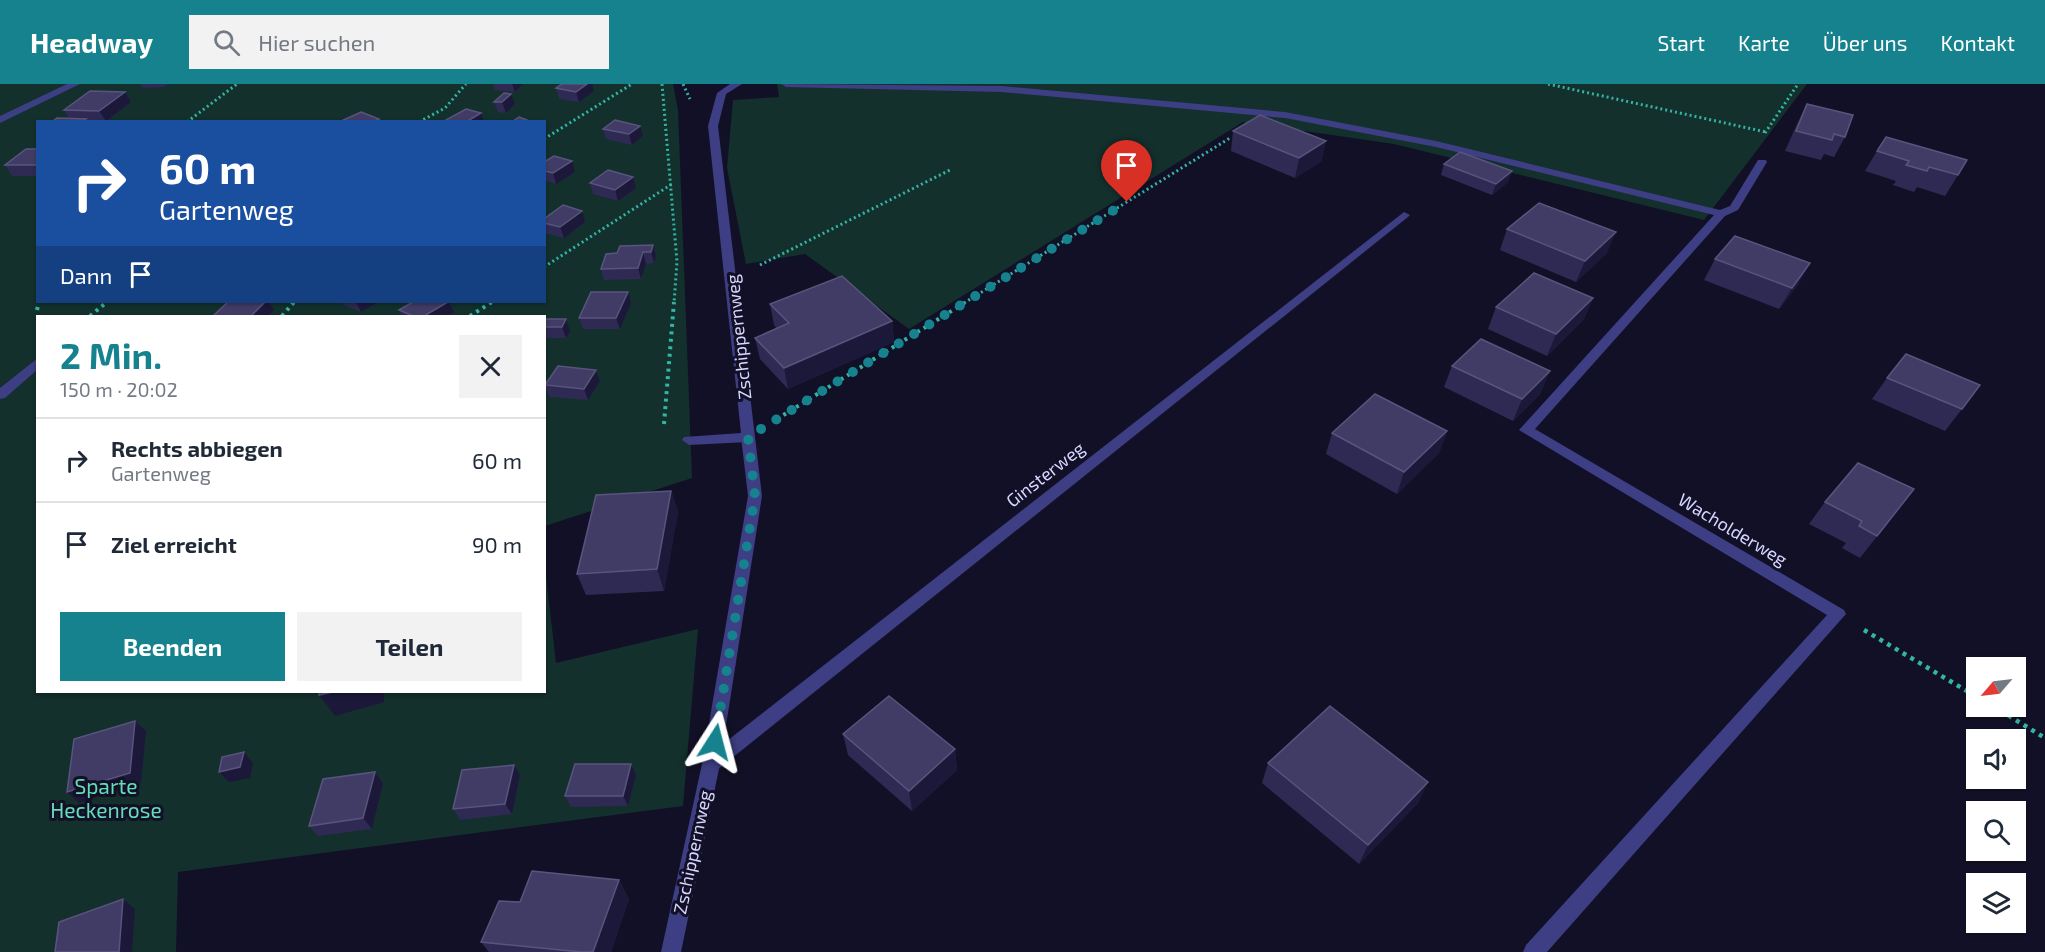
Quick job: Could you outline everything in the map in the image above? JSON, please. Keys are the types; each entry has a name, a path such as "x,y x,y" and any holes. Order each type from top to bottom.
{"street":[{"path":"0,120 75,84"},
{"name":"Zschippernweg","path":"671,952 711,765 755,496 713,126 722,93 737,84"},
{"path":"786,84 1001,89 1286,115 1436,144 1721,214"},
{"name":"Wacholderweg","path":"1762,162 1734,208 1721,214 1526,430 1838,614"},
{"name":"Ginsterweg","path":"711,765 1404,215"},
{"path":"0,395 36,364"},
{"path":"689,440 748,437"},
{"path":"1533,952 1838,614"}],"path":[{"path":"190,120 237,84"},
{"path":"423,120 445,108 466,84"},
{"path":"546,139 632,84"},
{"path":"662,84 677,262 663,429"},
{"path":"1548,84 1766,132"},
{"path":"1760,140 1798,84"},
{"path":"748,437 1236,134"},
{"path":"732,279 950,170"},
{"path":"546,266 672,184"},
{"path":"37,310 39,303"},
{"path":"91,315 106,303"},
{"path":"283,315 293,303"},
{"path":"472,315 490,303"},
{"path":"1838,614 1966,690"},
{"path":"2011,717 2045,738"}],"green space":[{"name":"Sparte Heckenrose","path":"0,84 673,84 678,110 692,478 546,526 546,315 36,315 36,693 546,693 546,576 556,663 698,629 683,806 178,872 176,952 0,952"},
{"path":"777,84 1807,84 1704,220 1394,144 1243,122 909,329 805,254 746,264 727,168 733,100 779,97"}],"building":[{"path":"562,84 587,84 576,92 556,88"},
{"path":"90,91 125,92 99,111 64,110"},
{"path":"504,93 511,94 502,102 494,102"},
{"path":"1807,104 1853,115 1845,137 1834,134 1832,140 1796,131"},
{"path":"466,109 481,113 469,120 446,120"},
{"path":"361,112 379,119 377,120 343,120"},
{"path":"1260,115 1326,141 1299,158 1233,131"},
{"path":"57,118 86,119 85,120 54,120"},
{"path":"615,120 640,126 629,134 603,129"},
{"path":"1886,137 1967,160 1958,175 1929,167 1927,171 1906,165 1909,161 1877,151"},
{"path":"26,149 36,149 36,165 5,165"},
{"path":"1460,152 1512,171 1496,184 1444,164"},
{"path":"554,156 572,161 553,173 546,171 546,161"},
{"path":"608,170 633,177 615,190 590,183"},
{"path":"1539,203 1616,232 1585,261 1507,229"},
{"path":"563,205 582,211 560,227 546,224 546,218"},
{"path":"1735,236 1810,263 1792,288 1715,259"},
{"path":"653,245 651,252 643,252 638,268 601,269 606,254 617,253 620,246"},
{"path":"1534,273 1593,298 1556,334 1496,307"},
{"path":"842,276 892,321 784,368 755,338 789,323 770,304"},
{"path":"591,292 628,292 616,318 579,318"},
{"path":"227,303 264,303 252,315 214,315"},
{"path":"411,303 446,303 426,315 411,315 399,310"},
{"path":"546,319 566,319 562,327 546,327"},
{"path":"1481,339 1550,371 1522,399 1452,366"},
{"path":"1906,354 1980,385 1962,409 1887,378"},
{"path":"558,366 596,370 584,389 546,384"},
{"path":"1375,394 1447,431 1404,472 1332,433"},
{"path":"1858,463 1914,489 1877,536 1859,526 1862,521 1825,502"},
{"path":"671,491 657,569 577,574 596,495"},
{"path":"889,696 955,749 909,791 843,734"},
{"path":"1330,706 1428,782 1368,845 1268,763"},
{"path":"135,721 130,773 67,792 74,739"},
{"path":"244,752 240,767 219,772 222,757"},
{"path":"575,764 631,764 623,796 565,796"},
{"path":"514,765 505,804 453,809 462,770"},
{"path":"375,772 363,818 309,826 323,779"},
{"path":"532,871 619,880 593,952 481,942 499,901 520,902"},
{"path":"123,899 119,952 55,952 59,922"}],"route":[{"path":"715,742 755,496 748,437 1127,202"}]}
